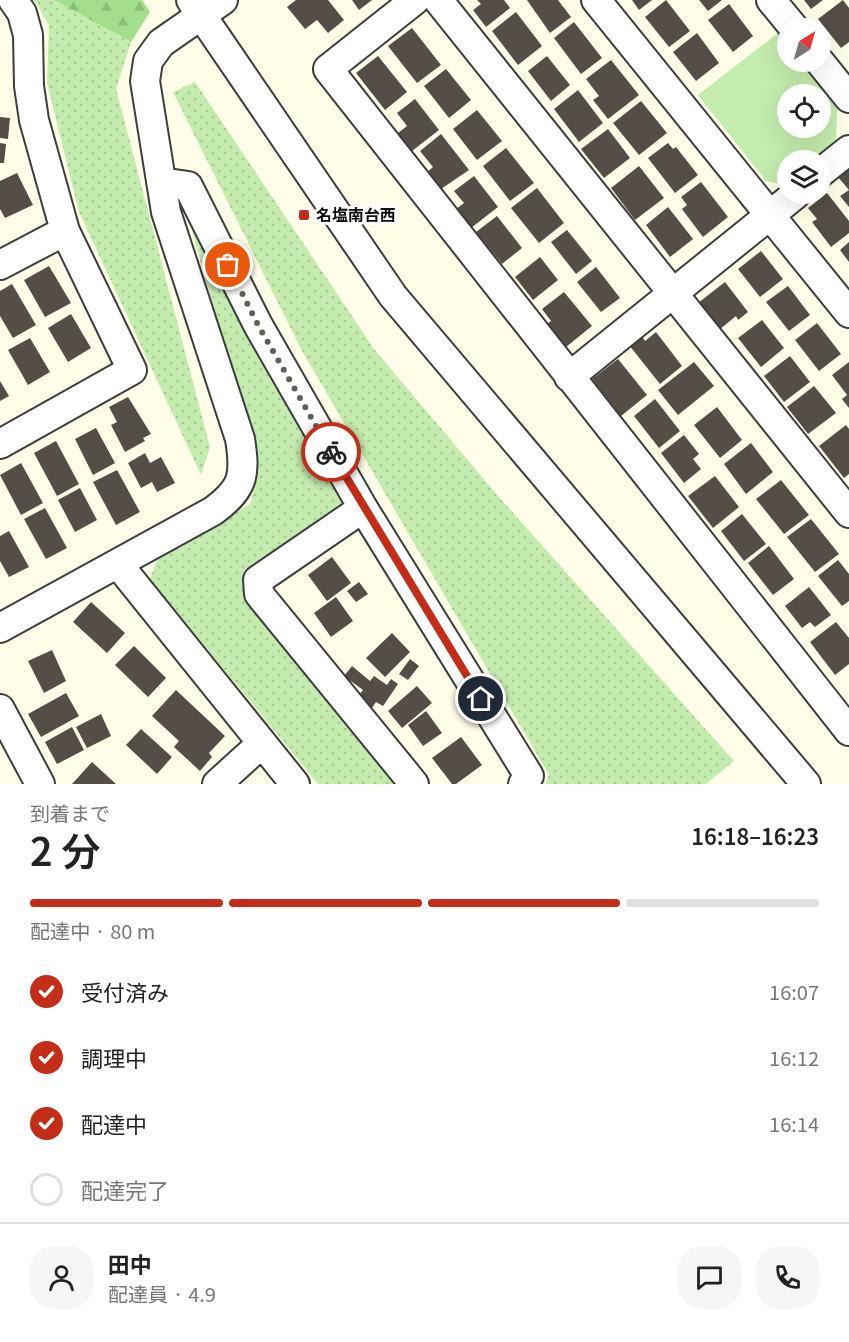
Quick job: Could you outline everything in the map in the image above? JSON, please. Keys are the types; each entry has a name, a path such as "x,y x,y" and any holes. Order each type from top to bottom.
{"street":[{"path":"0,444 132,370 65,231 34,120 29,86 28,35 22,13 13,0"},
{"path":"415,0 328,69 569,377 844,713"},
{"path":"438,0 849,513"},
{"path":"596,0 849,313"},
{"path":"771,0 786,18"},
{"path":"0,628 213,511 233,497 241,481 244,461 240,440 166,212 145,81 148,61 160,43 205,5 393,296 806,784"},
{"path":"828,72 849,98"},
{"path":"831,164 849,150"},
{"path":"161,182 188,186 258,325 363,508 529,776 523,784"},
{"path":"569,377 784,204"},
{"path":"0,265 65,231"},
{"path":"363,508 258,580 259,594 414,784"},
{"path":"118,564 295,784"},
{"path":"0,709 40,784"},
{"path":"217,784 261,744"}],"green space":[{"path":"34,0 54,0 131,42 116,89 210,447 201,475 79,212 47,83 49,25"},
{"path":"54,0 142,0 150,12 131,42"},
{"path":"777,34 777,72 808,72 818,84 777,84 777,138 831,138 831,101 837,108 836,143 826,150 777,150 777,183 766,181 698,95"},
{"path":"195,82 374,349 498,496 734,761 706,784 545,784 549,775 301,349 173,92"},
{"path":"189,220 344,502 243,571 251,604 399,784 318,784 150,579 157,560 250,504 259,470"}],"building":[{"path":"296,0 328,0 344,20 328,33 317,20 305,29 287,7"},
{"path":"352,0 372,0 359,10"},
{"path":"477,0 504,0 510,8 486,27 473,10 481,4"},
{"path":"527,0 558,0 571,17 550,33"},
{"path":"632,0 652,0 639,10"},
{"path":"666,0 690,31 669,47 645,17"},
{"path":"699,0 722,0 708,11"},
{"path":"804,0 823,0 811,9"},
{"path":"843,0 849,8 849,42 841,48 831,35 831,18 819,18"},
{"path":"729,4 753,36 733,52 708,20"},
{"path":"516,12 542,46 518,65 492,31"},
{"path":"574,22 602,58 581,74 554,38"},
{"path":"412,28 441,65 417,83 388,46"},
{"path":"697,33 719,63 696,81 673,52"},
{"path":"378,56 407,92 385,110 356,73"},
{"path":"547,56 570,85 551,101 528,71"},
{"path":"611,60 639,95 608,119 593,100 599,96 586,79"},
{"path":"446,69 471,100 449,118 424,86"},
{"path":"578,90 603,123 579,142 554,109"},
{"path":"415,99 439,130 412,151 398,133 407,126 397,113"},
{"path":"641,101 667,133 639,155 613,123"},
{"path":"477,110 502,141 477,160 453,129"},
{"path":"0,117 10,118 8,139 0,138"},
{"path":"608,129 630,158 604,178 581,149"},
{"path":"441,134 469,170 441,189 427,172 433,167 420,151"},
{"path":"0,143 6,144 4,163 0,163"},
{"path":"668,143 673,149 676,147 698,175 675,193 648,158"},
{"path":"506,148 534,183 510,201 483,166"},
{"path":"639,166 664,198 635,220 611,188"},
{"path":"849,168 849,190 838,177"},
{"path":"17,173 33,205 5,218 0,209 0,181"},
{"path":"474,176 498,207 471,228 456,209 464,203 454,191"},
{"path":"701,182 728,217 703,237 682,209 687,205 681,197"},
{"path":"537,188 564,223 539,243 511,208"},
{"path":"849,190 849,207 840,196"},
{"path":"831,198 849,221 849,233 831,247 812,222 817,219 808,208 813,204 831,204"},
{"path":"668,207 693,239 670,257 646,225"},
{"path":"497,216 522,248 502,264 476,232"},
{"path":"567,230 592,261 576,274 551,242"},
{"path":"849,242 849,262 840,250"},
{"path":"761,251 783,279 760,297 738,269"},
{"path":"540,257 558,280 533,300 515,277"},
{"path":"49,266 71,303 45,317 24,280"},
{"path":"596,267 620,298 601,312 577,282"},
{"path":"725,282 748,312 738,320 736,316 719,330 698,303"},
{"path":"12,284 36,325 13,338 0,316 0,291"},
{"path":"788,286 810,315 789,331 766,302"},
{"path":"564,292 592,326 566,347 547,324 551,321 542,309"},
{"path":"71,314 91,348 68,362 48,328"},
{"path":"762,320 784,348 761,367 738,338"},
{"path":"817,323 841,354 819,371 795,340"},
{"path":"656,332 682,366 660,384 629,345 642,336 645,341"},
{"path":"30,338 50,372 28,385 8,350"},
{"path":"790,356 810,382 784,402 764,376"},
{"path":"618,359 647,395 621,416 592,379"},
{"path":"694,362 714,386 678,415 658,390"},
{"path":"849,362 849,408 842,399 847,395 832,375"},
{"path":"0,381 9,396 0,401"},
{"path":"814,386 836,413 808,434 787,407"},
{"path":"128,397 151,434 143,438 145,441 125,452 111,425 117,422 109,407"},
{"path":"655,399 680,431 659,448 634,416"},
{"path":"717,407 742,440 720,458 694,425"},
{"path":"846,425 849,429 849,474 844,478 819,446"},
{"path":"96,428 115,463 93,475 75,439"},
{"path":"684,435 699,454 693,459 701,469 684,483 661,453"},
{"path":"56,441 79,484 57,496 34,453"},
{"path":"751,443 773,472 746,494 724,464"},
{"path":"145,453 150,463 161,457 175,483 157,492 152,482 141,488 128,463"},
{"path":"21,463 43,503 21,515 0,475"},
{"path":"117,470 140,512 116,525 93,482"},
{"path":"715,476 739,507 713,528 688,496"},
{"path":"781,480 809,515 784,534 756,499"},
{"path":"80,488 97,520 75,532 58,500"},
{"path":"45,508 67,548 46,559 24,519"},
{"path":"742,514 766,544 744,561 721,531"},
{"path":"811,519 839,554 815,572 787,537"},
{"path":"9,531 29,567 9,577 0,561 0,536"},
{"path":"769,546 794,579 773,595 748,563"},
{"path":"332,557 351,583 327,601 308,575"},
{"path":"838,560 849,574 849,601 842,606 818,576"},
{"path":"359,582 368,594 356,602 347,591"},
{"path":"809,587 831,615 815,627 810,622 802,628 785,606"},
{"path":"336,597 353,621 331,637 314,613"},
{"path":"91,602 125,633 107,653 73,622"},
{"path":"836,622 849,638 849,664 835,675 810,642"},
{"path":"392,633 410,652 385,677 366,658"},
{"path":"134,646 166,678 148,697 115,665"},
{"path":"52,650 66,681 44,693 28,661"},
{"path":"410,659 419,666 408,680 399,674"},
{"path":"352,666 370,681 374,676 387,685 391,679 398,684 383,706 376,702 372,708 357,698 363,690 344,676"},
{"path":"417,686 432,703 402,728 388,711"},
{"path":"176,690 225,736 209,753 212,757 200,771 174,747 179,741 152,716"},
{"path":"66,693 79,716 41,737 28,714"},
{"path":"426,711 442,733 423,746 408,725"},
{"path":"101,714 111,736 87,748 76,727"},
{"path":"72,727 84,750 57,764 45,742"},
{"path":"141,729 172,757 157,774 126,745"},
{"path":"461,737 482,765 456,784 452,784 432,758"},
{"path":"92,762 116,784 72,784"}],"way so far":[{"path":"228,265 258,325 331,452"}],"place":[{"name":"名塩南台西","path":"304,215"}],"route":[{"path":"331,452 481,699"}]}
